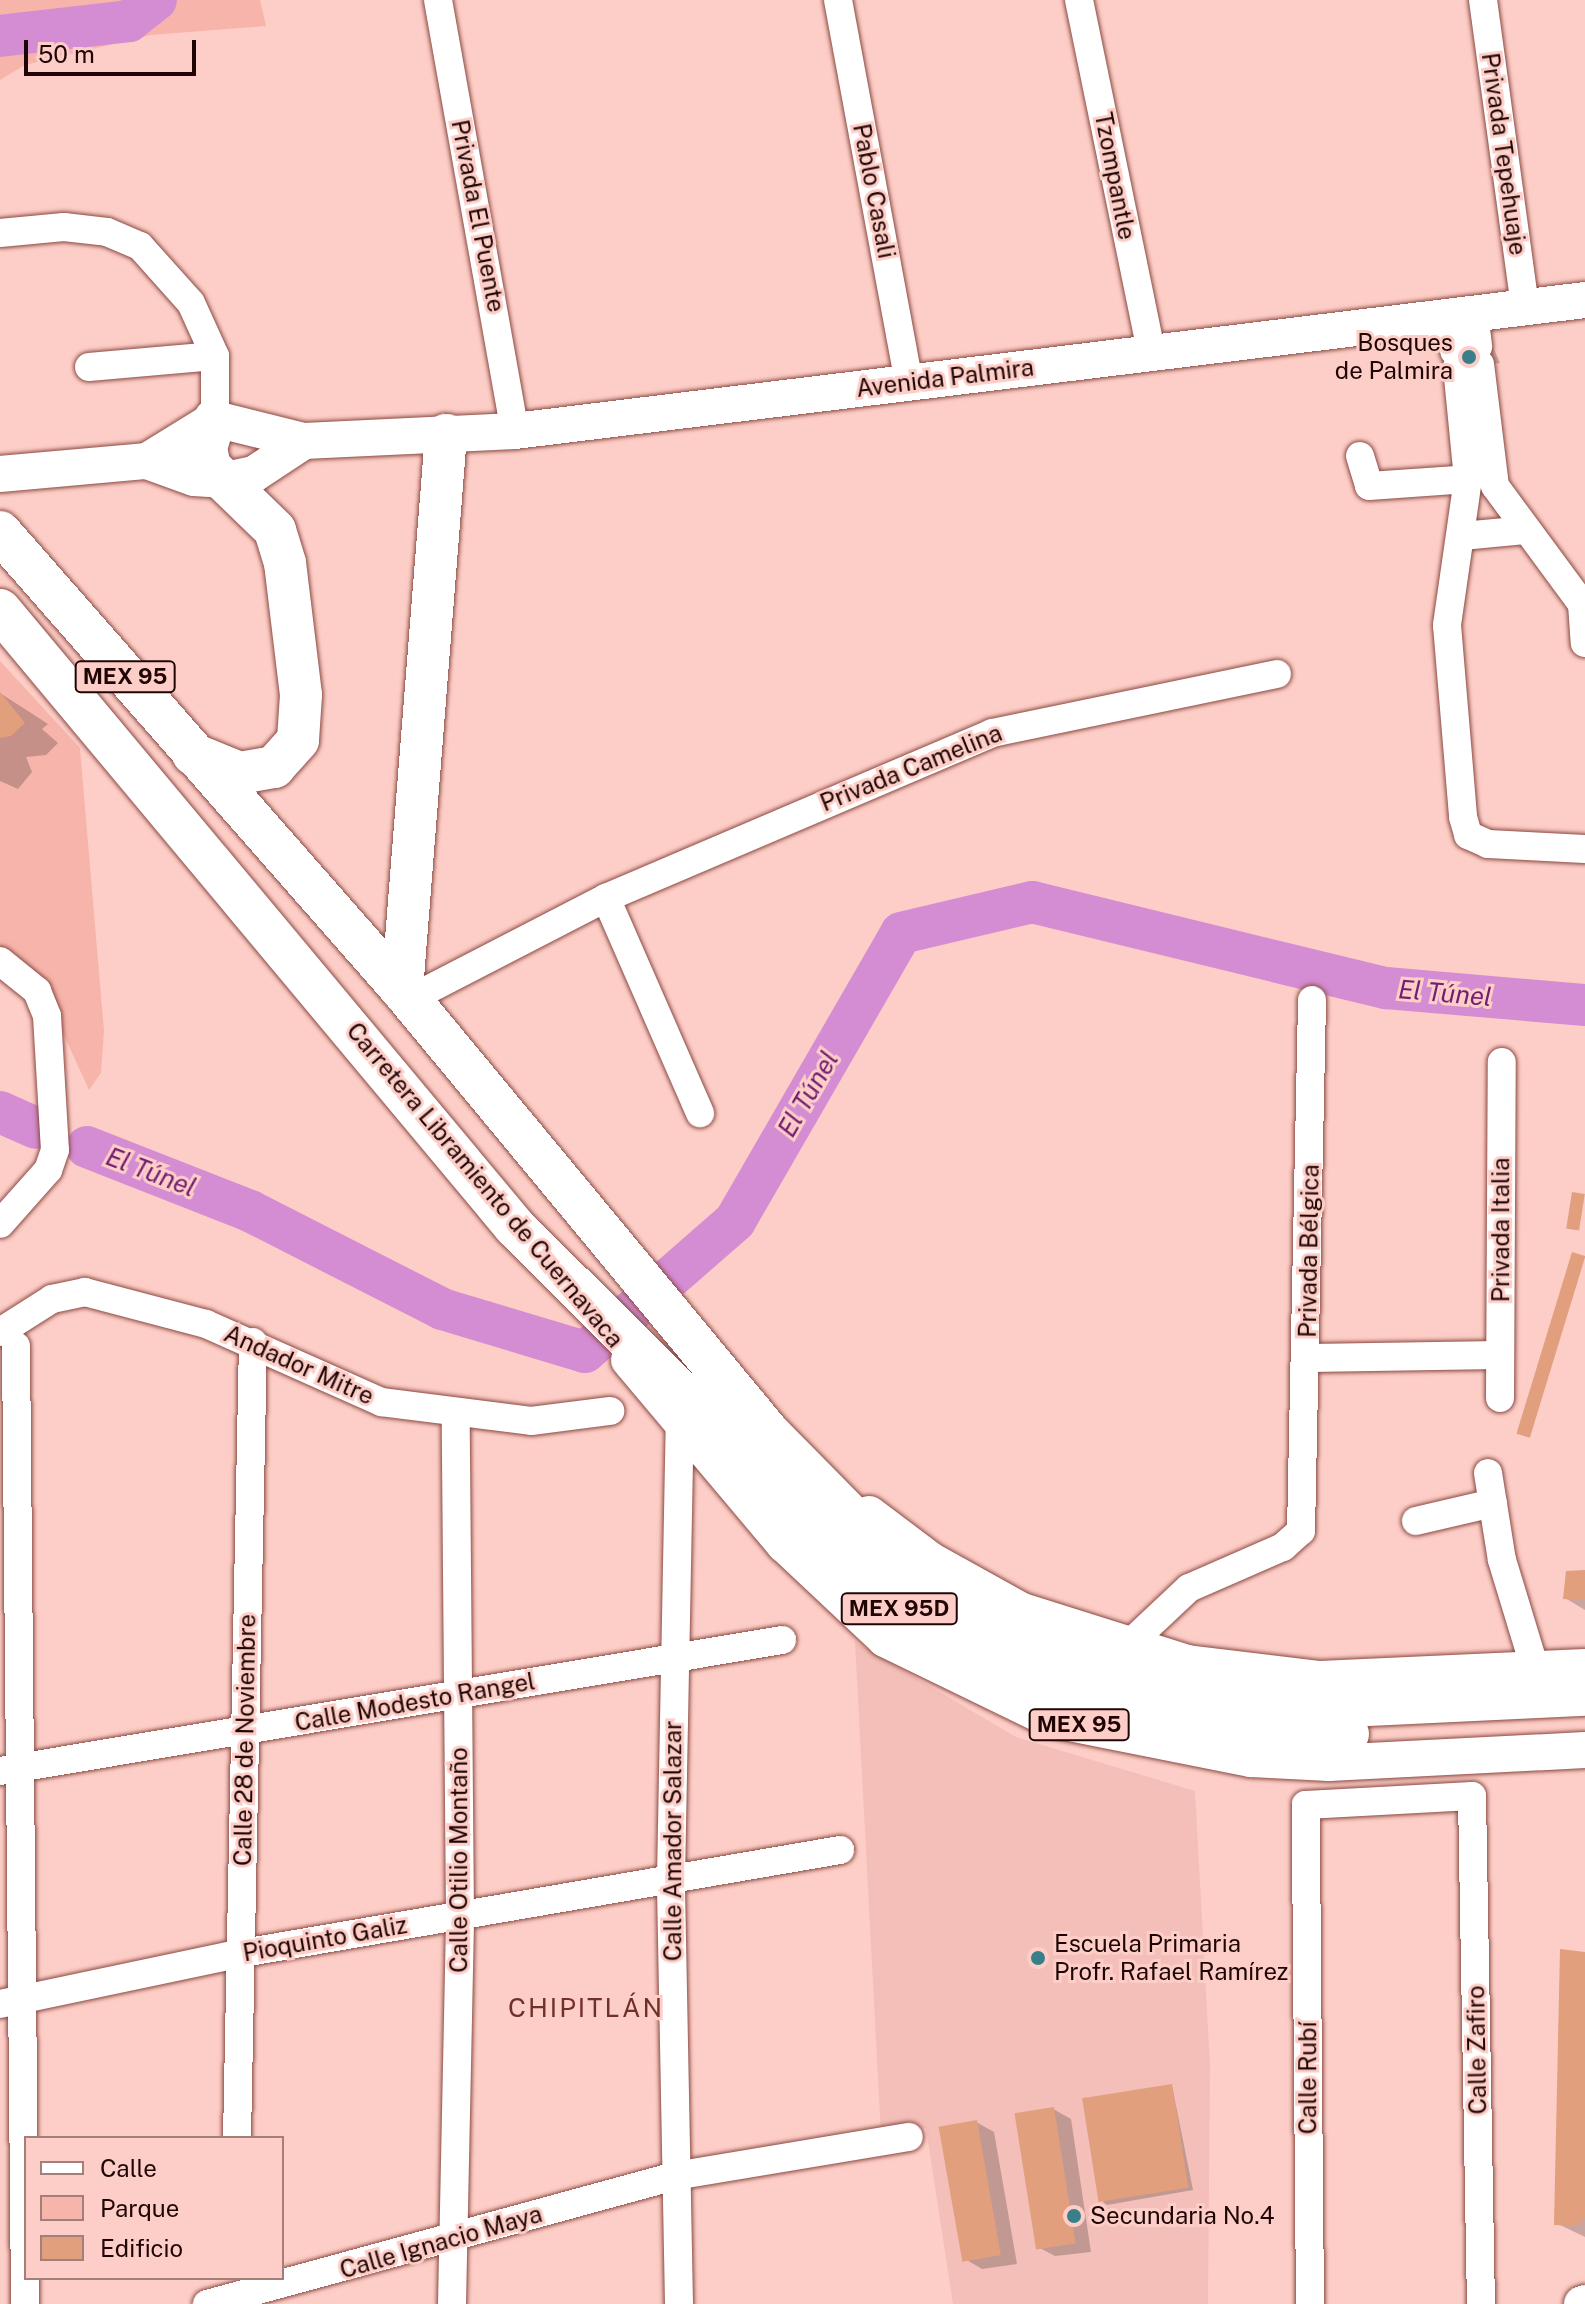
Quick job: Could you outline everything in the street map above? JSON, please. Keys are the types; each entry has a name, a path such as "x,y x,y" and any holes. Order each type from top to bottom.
{"highway":[{"path":"188,752 240,773 274,767 298,740 301,695 285,563 275,530 206,459 215,419"},
{"path":"406,994 446,435"},
{"name":"MEX 95","path":"0,532 188,752 406,994 712,1358 769,1433"},
{"name":"Carretera Libramiento de Cuernavaca","path":"0,610 398,1081 515,1227 583,1296"},
{"name":"MEX 95D","path":"583,1296 679,1412 897,1607 1057,1691 1246,1734 1585,1719"},
{"name":"MEX 95D","path":"769,1433 925,1591 1004,1636 1106,1673 1196,1694 1326,1707 1585,1695"}],"main road":[{"name":"Avenida Palmira","path":"215,419 304,441 515,431 1151,352 1465,343 1525,307 1585,300"},
{"path":"147,461 215,419"},
{"path":"16,472 147,461 194,478 225,480 254,474 304,441"},
{"name":"MEX 95","path":"679,1412 784,1544 885,1639 1050,1719 1251,1759 1329,1763 1585,1750"},
{"name":"MEX 95","path":"769,1433 930,1560 1022,1611 1124,1649 1320,1679 1536,1672 1585,1667"}],"street":[{"name":"Privada El Puente","path":"438,0 515,431"},
{"name":"Pablo Casali","path":"838,0 909,383"},
{"name":"Tzompantle","path":"1079,0 1151,352"},
{"name":"Privada Tepehuaje","path":"1483,0 1525,307"},
{"path":"0,233 64,227 107,232 140,246 191,303 215,356 215,419"},
{"path":"1465,343 1468,479 1447,625 1468,835 1488,844 1585,849"},
{"path":"1465,343 1495,486 1582,604 1585,643"},
{"path":"89,367 215,356"},
{"path":"1360,456 1369,486 1468,479"},
{"path":"1462,536 1525,530"},
{"name":"Privada Camelina","path":"406,994 606,898 992,733 1277,674"},
{"path":"606,898 700,1113"},
{"path":"0,961 37,991 47,1016 55,1150 48,1170 0,1224"},
{"name":"Privada Bélgica","path":"1312,1000 1308,1358 1500,1355"},
{"name":"Privada Italia","path":"1500,1398 1502,1062"},
{"name":"Andador Mitre","path":"8,1339 52,1299 85,1292 253,1342 381,1402 456,1416 531,1421 610,1411"},
{"path":"8,1339 8,1770 12,2002 25,2304"},
{"name":"Calle 28 de Noviembre","path":"237,2136 253,1342"},
{"path":"1124,1649 1189,1588 1283,1547 1301,1531 1308,1358"},
{"name":"Calle Amador Salazar","path":"679,1412 671,1878 679,2304"},
{"name":"Calle Otilio Montaño","path":"452,2304 460,1915 456,1416"},
{"path":"1488,1473 1536,1672"},
{"path":"1416,1521 1493,1503"},
{"name":"Calle Modesto Rangel","path":"8,1770 244,1734 674,1655 782,1640"},
{"name":"Calle Zafiro","path":"1306,1805 1472,1796 1481,2304"},
{"name":"Calle Rubí","path":"1306,1805 1310,2304"},
{"name":"Pioquinto Galiz","path":"12,2002 243,1953 840,1850"},
{"name":"Calle Ignacio Maya","path":"207,2304 237,2293 453,2239 675,2176 909,2137"}],"shaded area":[{"name":"Escuela Primaria Profr. Rafael Ramírez","path":"855,1642 1016,1737 1195,1791 1210,2066 1208,2304 953,2304 926,2128 881,2135"}],"green space":[{"path":"0,0 260,0 266,26 151,35 25,65 0,80"},
{"path":"0,661 80,748 104,1031 101,1073 89,1090 42,987 0,952"}],"building":[{"path":"0,692 25,723 11,736 0,738"},
{"path":"1572,1192 1585,1194 1579,1231 1566,1229"},
{"path":"1572,1252 1585,1257 1530,1438 1516,1434"},
{"path":"1585,1570 1585,1600 1563,1599 1566,1571"},
{"path":"1560,1949 1585,1952 1585,2218 1577,2226 1554,2225"},
{"path":"1172,2084 1188,2188 1099,2202 1082,2098"},
{"path":"1054,2107 1076,2243 1036,2250 1014,2113"},
{"path":"977,2120 1001,2255 962,2262 939,2127"}],"waterway":[{"path":"0,36 129,21 156,0"},
{"name":"El Túnel","path":"87,1147 250,1211 442,1309 585,1352 735,1221 901,933 1032,902 1386,988 1585,1005"},
{"name":"El Túnel","path":"0,1112 36,1128"}],"place":[{"name":"Bosques de Palmira","path":"1469,357"},
{"name":"Escuela Primaria Profr. Rafael Ramírez","path":"1038,1958"},
{"name":"Secundaria No.4","path":"1074,2216"}],"district":[{"name":"CHIPITLÁN","path":"586,2008"}]}
